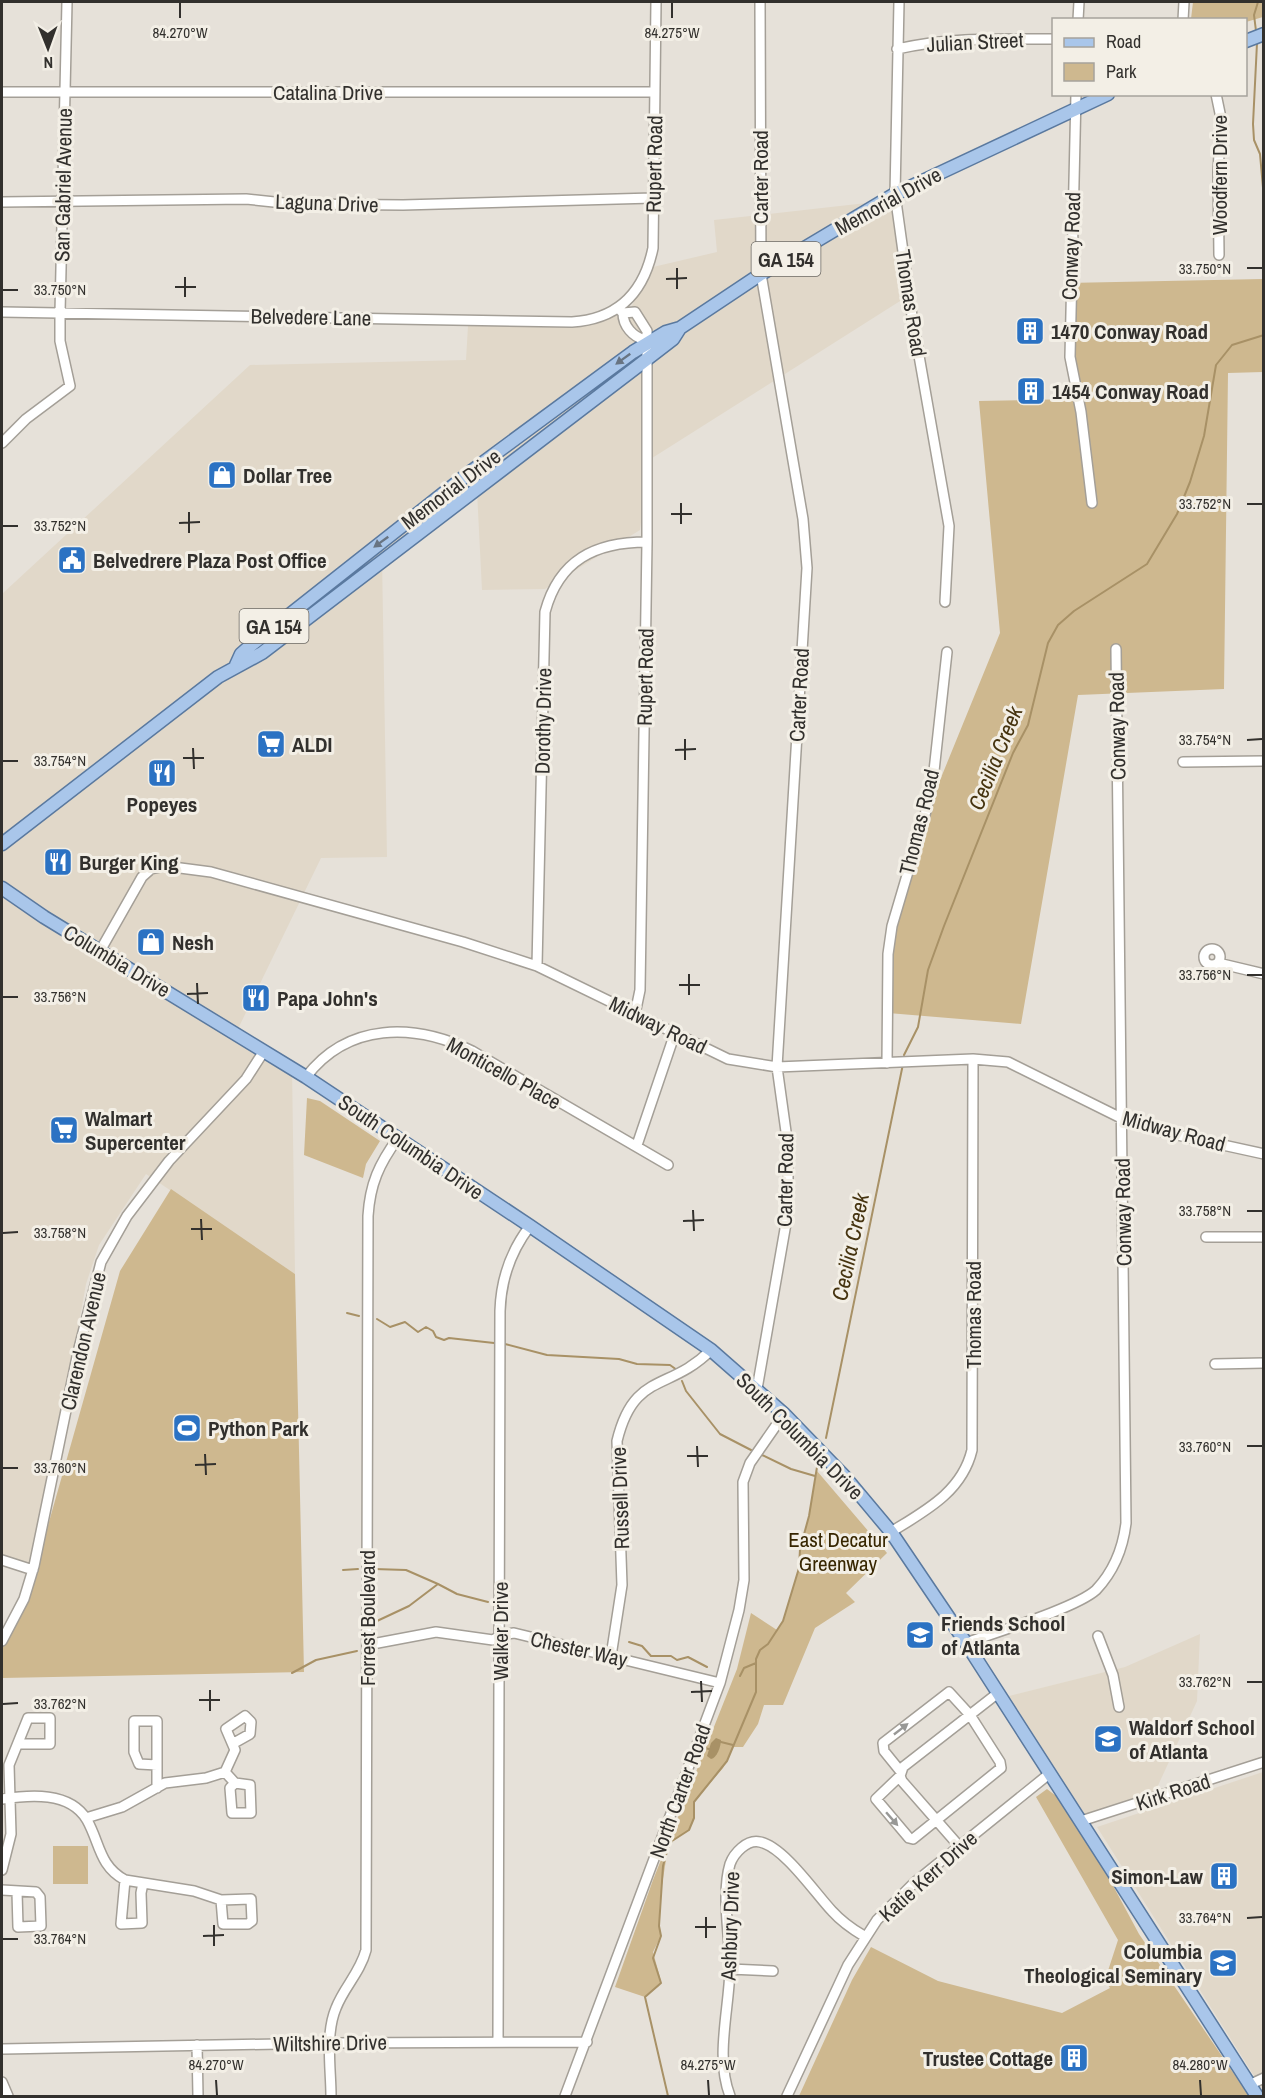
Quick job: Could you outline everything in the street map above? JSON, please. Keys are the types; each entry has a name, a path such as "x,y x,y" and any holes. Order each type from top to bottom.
{"main road":[{"path":"1247,39 1263,34"},
{"name":"Memorial Drive","path":"236,665 241,654 250,646 346,569 646,342 680,328 761,274 895,194 1103,96"},
{"name":"Memorial Drive","path":"2,844 236,665 251,661 262,653 673,339 680,328"},
{"name":"Columbia Drive","path":"2,888 264,1051"},
{"name":"South Columbia Drive","path":"264,1051 530,1226 711,1350 784,1414 845,1477 891,1532 966,1643 1257,2097"}],"street":[{"name":"San Gabriel Avenue","path":"2,443 26,419 70,386 60,340 67,2"},
{"name":"Rupert Road","path":"620,310 637,290 648,272 653,248 656,2"},
{"name":"Carter Road","path":"757,1389 788,1212 788,1146 777,1067 807,568 802,519 761,274 760,2"},
{"name":"Thomas Road","path":"899,2 895,194 912,316 949,526 945,602"},
{"path":"1078,18 1079,2"},
{"path":"1184,2 1184,18"},
{"name":"Julian Street","path":"897,49 952,39 1052,39"},
{"name":"Catalina Drive","path":"2,93 654,92"},
{"name":"Conway Road","path":"1076,96 1070,357 1082,412 1092,503"},
{"name":"Woodfern Drive","path":"1216,96 1221,118 1218,172 1219,255"},
{"name":"Laguna Drive","path":"2,202 246,199 293,204 403,205 653,198"},
{"name":"Rupert Road","path":"620,310 635,312 647,331 647,542 640,990 634,1014"},
{"path":"620,310 623,320 634,336 646,342"},
{"name":"Belvedere Lane","path":"2,312 572,322 598,318 620,310"},
{"name":"Dorothy Drive","path":"537,966 545,612 553,590 570,565 604,547 627,542 647,542"},
{"name":"Conway Road","path":"966,1643 1078,1601 1095,1590 1116,1562 1123,1546 1126,1512 1123,1119 1116,649"},
{"name":"Thomas Road","path":"887,1063 888,954 892,926 926,811 934,771 947,652"},
{"path":"1183,762 1263,761"},
{"name":"Midway Road","path":"100,951 142,877 151,869 165,866 248,880 463,942 537,966 728,1059 777,1067 973,1059 1008,1062 1123,1119 1160,1131 1263,1154"},
{"path":"1218,963 1263,974"},
{"name":"Monticello Place","path":"306,1077 326,1057 359,1036 404,1032 431,1035 472,1051 536,1090 637,1144 668,1165"},
{"path":"637,1144 675,1033"},
{"name":"Clarendon Avenue","path":"2,1641 24,1599 33,1570 78,1352 101,1262 127,1216 167,1165 246,1079 264,1051"},
{"name":"Thomas Road","path":"891,1532 948,1494 969,1465 972,1450 973,1059"},
{"name":"Forrest Boulevard","path":"331,2097 331,2043 336,2008 358,1973 366,1950 368,1216 370,1193 376,1172 398,1138"},
{"name":"Walker Drive","path":"498,2042 501,1293 514,1249 530,1226"},
{"path":"1206,1237 1263,1237"},
{"name":"Russell Drive","path":"611,1656 622,1585 617,1441 622,1420 635,1398 654,1383 679,1376 697,1365 711,1350"},
{"path":"1215,1364 1263,1364"},
{"name":"North Carter Road","path":"566,2097 720,1683 740,1610 744,1580 743,1482 750,1462 784,1414"},
{"path":"2,1560 33,1570"},
{"name":"Chester Way","path":"367,1645 436,1632 494,1640 501,1635 513,1633 720,1683"},
{"path":"1098,1636 1113,1675 1119,1707"},
{"path":"959,1846 936,1821 900,1774 884,1751 883,1743 949,1692 970,1715 1000,1762 1001,1768 936,1821 913,1839 909,1838 878,1802 877,1796 900,1774 903,1767 970,1715 998,1693"},
{"path":"157,1765 139,1764 134,1752 134,1721 156,1721 157,1765 157,1788"},
{"path":"86,1818 122,1807 165,1783 206,1778 225,1772 233,1757 234,1743"},
{"path":"2,1870 11,1834 6,1799 9,1765 19,1744"},
{"name":"Kirk Road","path":"1082,1821 1263,1762"},
{"path":"225,1772 235,1783"},
{"name":"Katie Kerr Drive","path":"787,2097 848,1965 864,1936 896,1899 1049,1774"},
{"path":"6,1799 47,1796 70,1804 86,1818 104,1862 125,1880 194,1891 221,1900"},
{"name":"Ashbury Drive","path":"730,2097 724,2083 730,1969 728,1876 731,1863 744,1845 759,1841 773,1847 834,1913 864,1936"},
{"path":"125,1880 121,1924 142,1923 143,1883"},
{"path":"2,1890 17,1892"},
{"path":"730,1969 773,1971"},
{"name":"Wiltshire Drive","path":"2,2049 331,2043 587,2042"},
{"path":"198,2045 198,2097"},
{"path":"1249,2085 1263,2078"},
{"path":"2,2082 8,2097"}],"shaded area":[{"path":"893,200 908,296 649,460 640,530 545,589 482,590 477,491 382,558 387,857 321,858 235,1035 292,1067 295,1274 146,1174 99,1245 86,1284 34,1571 2,1560 2,594 250,365 466,360 468,326 583,326 629,311 653,267 717,252 714,220"},
{"name":"Waldorf School of Atlanta","path":"1200,1634 1197,1701 1155,1792 1085,1815 1009,1696 1125,1667"},
{"path":"716,1738 721,1740 720,1745 717,1754 711,1759 707,1756 711,1743"},
{"name":"Columbia Theological Seminary","path":"1263,1772 1263,2090 1097,1827"}],"green space":[{"path":"1193,2 1263,2 1263,17 1247,22 1247,18 1191,18"},
{"path":"1263,279 1263,372 1228,373 1224,689 1078,695 1021,1024 888,1013 890,930 914,844 1000,633 979,401 1075,399 1067,283"},
{"path":"307,1098 320,1101 380,1141 366,1164 363,1178 304,1155"},
{"name":"Python Park","path":"171,1189 295,1274 304,1672 2,1678 2,1648 20,1616 32,1582 120,1271"},
{"name":"East Decatur Greenway","path":"817,1471 887,1553 846,1593 855,1602 815,1628 783,1705 764,1705 758,1724 743,1747 733,1747 723,1768 694,1802 694,1818 689,1830 672,1841 668,1847 660,1898 661,1936 653,1952 661,1981 659,1986 645,1997 615,1987 653,1880 737,1669 751,1613 777,1630 783,1621 799,1568 800,1549"},
{"path":"1047,1789 1060,1799 1082,1828 1139,1934 1249,2096 799,2096 852,1980 871,1947 938,1981 1062,2013 1110,1988 1105,1980 1118,1940 1036,1797"},
{"path":"53,1846 88,1846 88,1884 53,1884"}],"waterway":[{"path":"1256,31 1254,15 1258,2"},
{"path":"1257,43 1253,124 1254,140 1260,154 1264,199"},
{"name":"Cecilia Creek","path":"904,1055 918,1027 928,970 944,926 1013,753 1028,725 1048,643 1058,625 1074,611 1147,564 1177,514 1190,482 1204,436 1216,365 1232,345 1264,335"},
{"name":"Cecilia Creek","path":"826,1438 903,1064"},
{"path":"347,1313 359,1316"},
{"path":"377,1319 390,1327 405,1322 418,1332 426,1327 433,1331 436,1337 444,1340 449,1338 494,1343"},
{"path":"505,1344 547,1355 619,1359 637,1364 670,1365 677,1370"},
{"path":"682,1381 686,1391 720,1434 751,1450"},
{"path":"762,1455 791,1469 815,1476"},
{"name":"Cecilia Creek","path":"668,2096 645,1997 661,1983 653,1958 661,1936 659,1926 663,1866 672,1841 689,1830 694,1818 694,1802 727,1761 756,1692 756,1659 760,1650 768,1644 783,1621 799,1568 800,1549 809,1516 818,1461"},
{"path":"343,1570 358,1569"},
{"path":"374,1569 406,1570 438,1584"},
{"path":"377,1621 409,1606 438,1584 457,1594 488,1602"},
{"path":"629,1642 642,1646 651,1656 671,1656 677,1660 688,1657 707,1667"},
{"path":"292,1673 316,1660 357,1651"},
{"path":"740,1676 744,1668 756,1663"},
{"path":"721,1742 733,1745"},
{"path":"700,1747 709,1749"}],"place":[{"name":"1470 Conway Road","path":"1030,331"},
{"name":"1454 Conway Road","path":"1031,391"},
{"name":"Dollar Tree","path":"222,475"},
{"name":"Belvedrere Plaza Post Office","path":"72,560"},
{"name":"ALDI","path":"271,744"},
{"name":"Popeyes","path":"162,773"},
{"name":"Burger King","path":"58,862"},
{"name":"Nesh","path":"151,942"},
{"name":"Papa John's","path":"256,998"},
{"name":"Walmart Supercenter","path":"64,1130"},
{"name":"Python Park","path":"187,1428"},
{"name":"Friends School of Atlanta","path":"920,1635"},
{"name":"Waldorf School of Atlanta","path":"1108,1739"},
{"name":"Simon-Law","path":"1224,1876"},
{"name":"Columbia Theological Seminary","path":"1223,1963"},
{"name":"Trustee Cottage","path":"1074,2058"}]}
